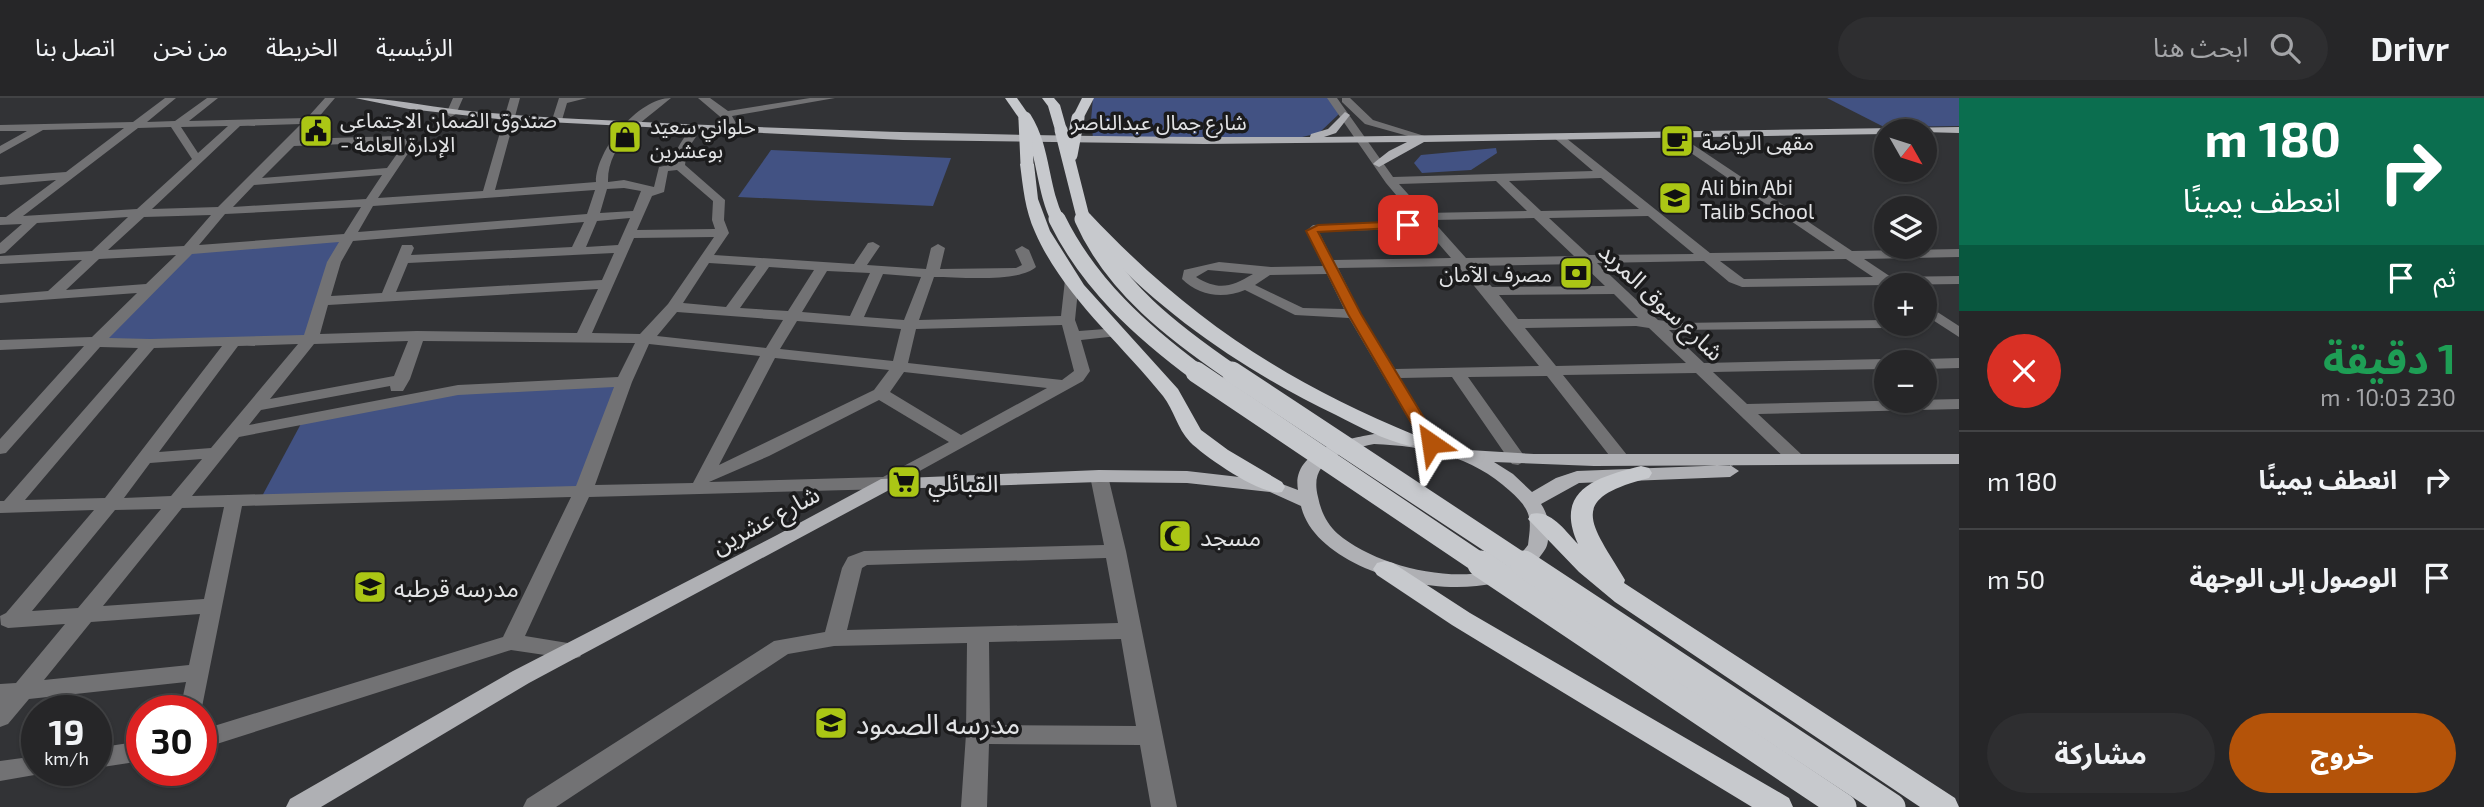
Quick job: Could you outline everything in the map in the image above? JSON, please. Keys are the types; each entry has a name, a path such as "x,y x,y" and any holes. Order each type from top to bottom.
{"highway":[{"path":"1011,98 1041,146 1049,196 1069,245 1097,284 1152,337 1194,370 1317,454 1843,807"},
{"path":"1048,98 1054,105 1071,155"},
{"path":"1088,98 1078,118 1071,155 1072,182 1081,213 1097,251 1121,283 1163,321 1223,366 1892,807"},
{"path":"1025,118 1027,186 1040,229 1053,255 1172,394 1194,435 1211,449 1274,487"},
{"path":"1081,213 1129,268 1227,345 1314,400 1410,440"},
{"path":"1624,596 1589,540 1581,513 1585,500 1594,490 1641,473"},
{"path":"1534,510 1587,566 1624,596 1944,807"},
{"path":"1385,569 1461,620 1778,807"}],"main road":[{"name":"شارع جمال عبدالناصر","path":"360,98 397,101 450,114 955,139 1302,140 1956,131"},
{"path":"1302,140 1332,131 1345,115"},
{"path":"1379,164 1393,153 1426,138"},
{"path":"1460,452 1513,482 1534,510 1538,547 1518,569 1481,581 1434,581 1385,569 1350,551 1329,535 1315,518 1306,500 1307,477 1319,458 1343,445 1374,439 1431,443 1460,452 1518,460 1959,459"},
{"path":"1534,510 1555,485 1577,477 1827,468 1894,461"},
{"name":"شارع عشرين","path":"299,807 572,651 785,540 887,483 1100,476 1187,477 1274,487 1306,500"}],"street":[{"path":"5,220 70,175 171,98"},
{"path":"175,126 213,98"},
{"path":"0,449 96,342 188,250 221,211 291,143 330,98"},
{"path":"450,114 458,98"},
{"path":"488,194 515,98"},
{"path":"557,120 564,100 582,98"},
{"path":"577,251 594,216 602,186 602,167 607,156 655,102 666,98"},
{"path":"703,98 726,114 734,129"},
{"path":"726,114 830,98"},
{"path":"1332,98 1390,181 1488,291 1622,460"},
{"path":"1345,98 1356,112 1369,122 1426,138"},
{"path":"0,128 309,121"},
{"path":"51,296 137,212 236,124"},
{"path":"175,126 197,159"},
{"path":"0,151 39,128"},
{"path":"697,128 679,157 679,166 719,200 718,220 723,233"},
{"path":"1670,134 1876,273"},
{"path":"1557,136 1734,279 1751,285 1874,283"},
{"path":"0,718 11,692 83,615 311,338 320,301 334,262 369,203 410,143 404,140 291,143"},
{"path":"647,194 660,189 663,169 679,166"},
{"path":"253,182 393,171"},
{"path":"1390,181 1604,174"},
{"path":"0,181 70,175"},
{"name":"شارع سوق المربد","path":"1498,177 1796,458"},
{"path":"5,220 137,212 221,211 602,186 642,186 647,189 647,194 620,248 583,337"},
{"path":"1431,443 1354,314 1313,233 1314,229 1539,215 1651,212"},
{"path":"402,259 555,236 594,216 637,214"},
{"path":"0,250 35,218"},
{"path":"387,297 413,233"},
{"path":"0,260 188,250 413,233 555,236 577,251 620,248"},
{"path":"628,234 723,233"},
{"path":"511,642 584,489 624,382 645,339 673,307 723,233"},
{"path":"858,268 873,246"},
{"path":"700,483 880,393 890,385 899,366 910,325 938,248"},
{"path":"707,259 930,273 1018,272 1029,267 1022,250"},
{"path":"1267,271 1226,293 1209,291 1189,279 1189,273 1206,267 1267,271 1585,259 1959,253"},
{"path":"729,312 750,288 765,263"},
{"path":"700,483 770,353 823,266"},
{"path":"855,321 878,270"},
{"path":"5,507 234,502 700,483 887,483 1066,385 1082,371 1071,328 1072,280"},
{"path":"1937,281 1959,280"},
{"path":"320,301 606,284"},
{"path":"1245,285 1300,312 1354,314"},
{"path":"0,299 149,288"},
{"path":"1488,291 1618,290"},
{"path":"673,307 910,325 1071,328 1118,332"},
{"path":"1514,324 1636,321 1655,325 1874,324"},
{"path":"1952,322 1959,333"},
{"path":"4,348 96,342 150,344 417,336 645,339 1066,385"},
{"path":"391,401 417,336"},
{"path":"6,620 110,503 234,341"},
{"path":"5,507 150,344"},
{"path":"1937,364 1959,363"},
{"path":"1388,374 1874,365"},
{"path":"1457,373 1518,460"},
{"path":"252,407 402,379"},
{"path":"230,434 391,401 485,387 624,382"},
{"path":"880,393 961,442"},
{"path":"1744,409 1959,404"},
{"path":"720,448 763,452"},
{"path":"146,458 215,453"},
{"path":"1100,476 1116,551 1148,736 1164,807"},
{"path":"194,695 234,502"},
{"path":"834,638 852,568 855,562 864,558 1116,551"},
{"path":"6,620 214,606"},
{"path":"536,807 782,647 834,638 1129,631"},
{"path":"974,807 978,734 978,635"},
{"path":"217,735 511,642 572,651"},
{"path":"11,692 199,672"},
{"path":"978,734 1148,736"},
{"path":"0,771 21,768"}],"shaded area":[{"path":"1093,98 1328,98 1340,113 1319,133 1298,138 1093,138"},
{"path":"1827,98 1959,98 1959,126 1937,126 1937,119 1874,119 1874,122"},
{"path":"1496,148 1497,153 1471,170 1422,173 1414,163 1421,155"},
{"path":"771,150 951,158 933,206 738,197"},
{"path":"349,237 310,338 96,342 191,247"},
{"path":"624,382 584,489 260,500 303,420 458,390"}],"place":[{"name":"صندوق الضمان الاجتماعى - الإدارة العامة","path":"316,131"},
{"name":"حلواني سعيد بوعشرين","path":"625,137"},
{"name":"مقهى الرياضة","path":"1677,141"},
{"name":"Ali bin Abi Talib School","path":"1675,198"},
{"name":"مصرف الآمان","path":"1576,273"},
{"name":"القبائلي","path":"904,482"},
{"name":"مسجد","path":"1175,536"},
{"name":"مدرسه قرطبه","path":"370,587"},
{"name":"مدرسه الصمود","path":"831,723"}],"route":[{"path":"1408,225 1318,228 1312,231 1354,314 1431,443"}]}
